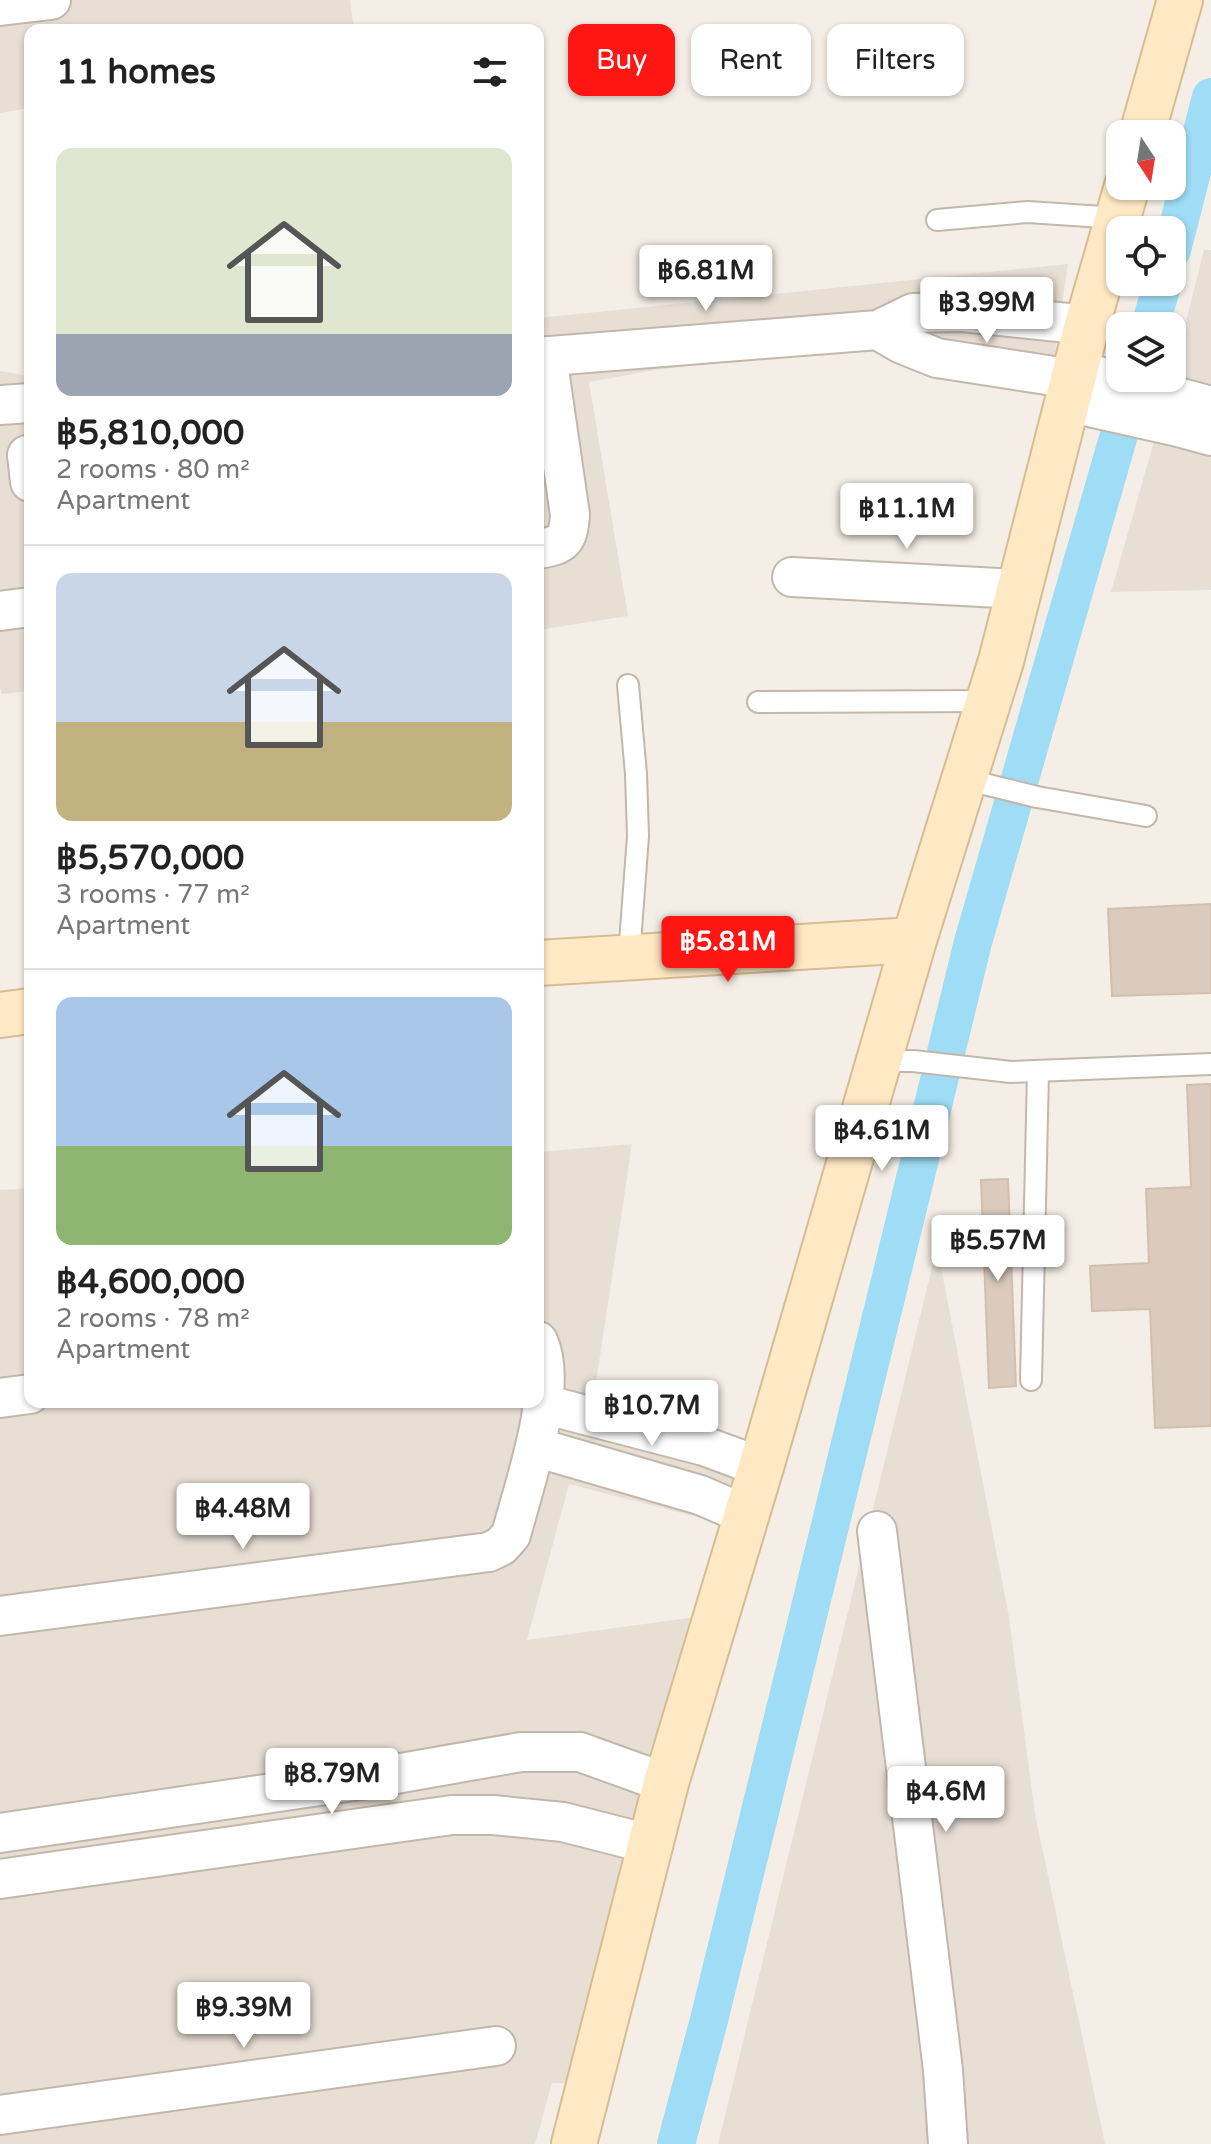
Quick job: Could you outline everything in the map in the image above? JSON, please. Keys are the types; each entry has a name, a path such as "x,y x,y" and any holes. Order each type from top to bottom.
{"street":[{"path":"0,6 51,0"},
{"path":"1146,120 1180,0"},
{"path":"574,2144 666,1783 761,1467 896,1061 914,940 974,782 987,701 1019,589 1084,388 1087,325 1122,202"},
{"path":"544,357 878,330 913,313 950,312 1087,325"},
{"path":"878,330 937,358 1084,388 1198,417"},
{"path":"544,368 570,515 568,535 559,545 544,548"},
{"path":"0,405 24,403"},
{"path":"792,577 1019,589"},
{"path":"0,611 24,608"},
{"path":"544,963 914,940"},
{"path":"0,1015 24,1012"},
{"path":"0,1398 24,1395"},
{"path":"544,1404 704,1446 761,1467"},
{"path":"0,1616 489,1552 501,1546 511,1535 542,1408"},
{"path":"535,1447 700,1495 747,1515"},
{"path":"877,1531 941,2054 948,2144"},
{"path":"0,1833 367,1779 521,1752 580,1752 666,1783"},
{"path":"443,1764 452,1815"},
{"path":"0,1879 452,1815 493,1815 563,1822 649,1844"},
{"path":"0,2115 496,2046"}],"lane":[{"path":"937,220 1122,202"},
{"path":"628,685 638,836 629,956"},
{"path":"758,702 987,701"},
{"path":"974,782 1037,797 1146,816"},
{"path":"896,1061 1011,1072 1211,1064"},
{"path":"1031,1380 1038,1072"}],"shaded area":[{"path":"0,0 350,0 353,24 24,24 24,109 0,113"},
{"path":"1204,250 1211,250 1211,590 1111,592 1168,392 1186,392 1186,322"},
{"path":"1068,264 1049,395 863,346 654,370 589,382 628,616 544,629 544,317"},
{"path":"0,371 24,375 24,692 2,694"},
{"path":"632,1144 588,1436 739,1477 724,1524 569,1484 527,1640 703,1616 577,2083 552,2083 535,2144 0,2144 0,1190 24,1188 24,1408 544,1408 544,1151"},
{"path":"937,1247 1009,1617 1035,1814 1105,2144 718,2144"}],"building":[{"path":"1211,904 1211,993 1112,996 1108,909"},
{"path":"1211,1084 1211,1426 1155,1428 1150,1309 1092,1311 1090,1266 1149,1263 1146,1189 1191,1187 1187,1085"},
{"path":"1008,1179 1016,1386 989,1388 981,1180"}],"waterway":[{"path":"1181,216 1211,97"},
{"path":"1154,312 1159,296"},
{"path":"676,2144 973,942 1131,392"}]}
